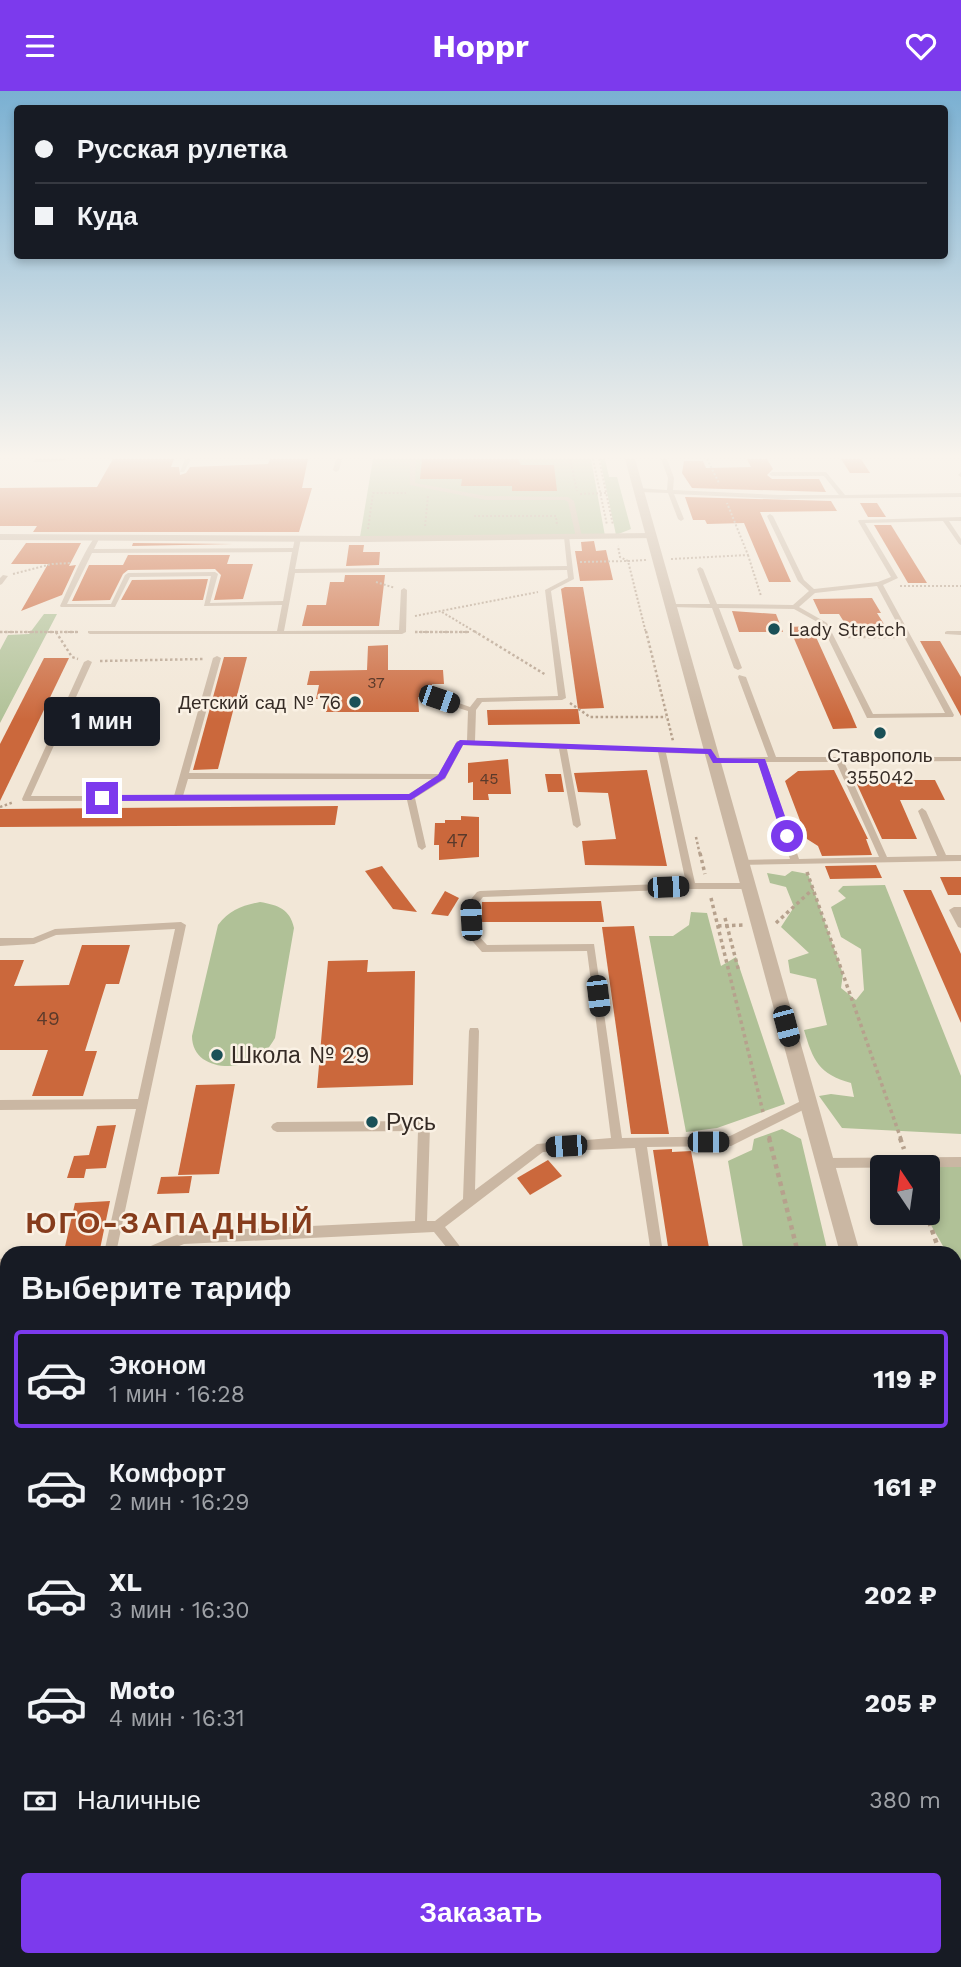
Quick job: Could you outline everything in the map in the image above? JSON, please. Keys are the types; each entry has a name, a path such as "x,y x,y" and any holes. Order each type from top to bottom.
{"street":[{"path":"654,547 848,1246"}],"lane":[{"path":"92,547 63,606 113,606 128,575 215,574 206,605 286,603"},
{"path":"90,551 222,547"},
{"path":"280,633 297,547"},
{"path":"471,743 472,709 480,700 562,698 548,590 571,579 569,547"},
{"path":"784,547 801,582 813,591"},
{"path":"795,607 813,591 879,585 895,577 877,547"},
{"path":"292,571 571,568"},
{"path":"700,569 774,761"},
{"path":"0,583 5,576"},
{"path":"672,606 795,607 824,623 870,716 950,715 879,585"},
{"path":"90,632 402,632 404,590"},
{"path":"947,633 961,633"},
{"path":"178,798 217,658"},
{"path":"88,662 26,799 411,797 442,776 460,743 661,750 774,761 961,759"},
{"path":"439,699 472,709"},
{"path":"563,747 577,825"},
{"path":"661,750 691,886"},
{"path":"761,760 799,861"},
{"path":"839,760 884,859"},
{"path":"184,776 442,776"},
{"path":"411,797 422,847"},
{"path":"922,811 943,859"},
{"path":"741,863 961,858"},
{"path":"617,1143 591,947 485,949 472,935 471,905 480,894 748,886"},
{"path":"961,910 954,910 961,925"},
{"path":"0,943 34,941 55,932 181,925 112,1246"},
{"path":"469,1202 474,1031"},
{"path":"164,1246 183,1238 438,1226 541,1147 731,1141 807,1103"},
{"path":"0,1105 142,1104"},
{"path":"277,1127 424,1126 421,1227"},
{"path":"639,1142 656,1246"},
{"path":"825,1163 870,1162"},
{"path":"940,1162 961,1162"},
{"path":"438,1226 454,1246"}],"path":[{"path":"746,606 762,600 747,555"},
{"path":"5,576 52,564 85,562"},
{"path":"879,585 961,586"},
{"path":"403,619 548,590"},
{"path":"440,611 560,683"},
{"path":"0,632 90,632"},
{"path":"55,632 72,657 88,662 217,658"},
{"path":"402,632 472,632"},
{"path":"831,638 908,636"},
{"path":"562,698 590,717 667,717"},
{"path":"799,861 906,1155"},
{"path":"725,918 739,972"},
{"path":"930,1225 938,1246"}],"green space":[{"path":"44,614 57,614 0,723 0,650 8,635 29,634"},
{"path":"792,871 808,874 843,974 841,988 856,1000 864,990 861,949 841,937 831,907 846,898 838,891 843,886 885,885 961,1076 961,1134 842,1128 819,1096 831,1094 854,1097 851,1083 831,1075 819,1065 804,1030 827,1025 816,979 790,973 788,960 809,953 781,927 794,907 786,887 770,883 767,873 785,876"},
{"path":"260,902 286,912 294,928 275,1038 263,1055 252,1061 232,1066 213,1064 198,1054 192,1036 218,925 236,909"},
{"path":"691,912 707,913 721,966 736,957 785,1104 717,1128 686,1132 649,936 673,936 689,925"},
{"path":"782,1129 801,1139 826,1246 743,1246 728,1161 752,1150 754,1139"},
{"path":"940,1158 961,1161 961,1246 943,1246 931,1225 940,1225"}],"building":[{"path":"23,547 79,547 69,566 76,565 62,595 21,611 48,564 11,564"},
{"path":"349,547 364,547 363,552 380,552 379,565 346,566"},
{"path":"582,547 595,547 596,551 606,550 613,580 580,581 575,551 582,551"},
{"path":"754,547 775,547 791,582 769,582"},
{"path":"887,547 904,547 927,583 908,583"},
{"path":"128,555 230,555 227,564 253,564 243,599 214,600 221,575 215,569 128,570 123,574 110,600 72,601 89,565 123,565"},
{"path":"345,575 385,575 379,626 302,626 307,605 326,605 330,582 344,582"},
{"path":"208,579 203,600 121,600 132,580"},
{"path":"583,587 604,708 578,709 561,589"},
{"path":"872,598 881,613 877,613 889,632 851,633 839,614 820,614 813,599"},
{"path":"732,611 776,614 783,632 739,632"},
{"path":"811,626 857,728 833,729 789,627"},
{"path":"920,641 940,641 961,677 961,716"},
{"path":"388,645 388,670 443,670 444,684 432,684 433,697 418,697 419,712 326,712 328,699 316,699 319,685 307,685 310,671 367,670 368,646"},
{"path":"224,657 247,657 218,769 193,770"},
{"path":"44,658 69,658 0,801 0,744"},
{"path":"578,709 580,724 488,725 487,710"},
{"path":"508,759 511,794 488,794 489,800 473,800 473,782 468,783 468,763"},
{"path":"647,770 667,866 585,865 582,841 616,839 608,793 578,792 574,773"},
{"path":"834,770 868,839 872,855 822,856 818,846 807,839 785,781 798,771"},
{"path":"545,774 561,774 564,792 548,792"},
{"path":"855,780 935,780 945,800 900,800 917,839 882,839"},
{"path":"338,806 335,825 0,827 0,809"},
{"path":"461,816 479,817 479,857 439,860 439,845 434,845 435,823 461,820"},
{"path":"876,865 882,878 830,879 825,866"},
{"path":"382,866 417,912 393,909 365,871"},
{"path":"940,877 961,877 961,895 948,895"},
{"path":"903,890 931,890 961,954 961,1023"},
{"path":"445,891 459,898 448,916 431,914"},
{"path":"601,901 604,922 482,922 482,902"},
{"path":"634,926 669,1134 631,1134 602,927"},
{"path":"82,945 130,945 119,984 106,984 85,1051 97,1051 83,1096 32,1096 48,1050 0,1050 0,960 24,960 14,986 69,985"},
{"path":"368,960 367,972 415,971 413,1085 317,1088 328,961"},
{"path":"235,1084 219,1174 178,1175 196,1085"},
{"path":"116,1125 106,1168 86,1169 84,1178 67,1178 74,1156 89,1155 97,1126"},
{"path":"653,1150 691,1151 709,1246 668,1246"},
{"path":"548,1160 562,1176 530,1195 517,1178"},
{"path":"192,1176 189,1193 157,1194 161,1177"},
{"path":"110,1201 101,1246 65,1246 75,1203"}],"place":[{"name":"Lady Stretch","path":"774,629"},
{"name":"Детский сад № 76","path":"355,702"},
{"name":"Ставрополь 355042","path":"880,733"},
{"name":"Школа № 29","path":"217,1055"},
{"name":"Русь","path":"372,1122"}],"district":[{"name":"ЮГО-ЗАПАДНЫЙ","path":"170,1222"}],"route":[{"path":"102,798 411,797 442,776 460,743 711,752 713,760 761,760 787,836"}]}
